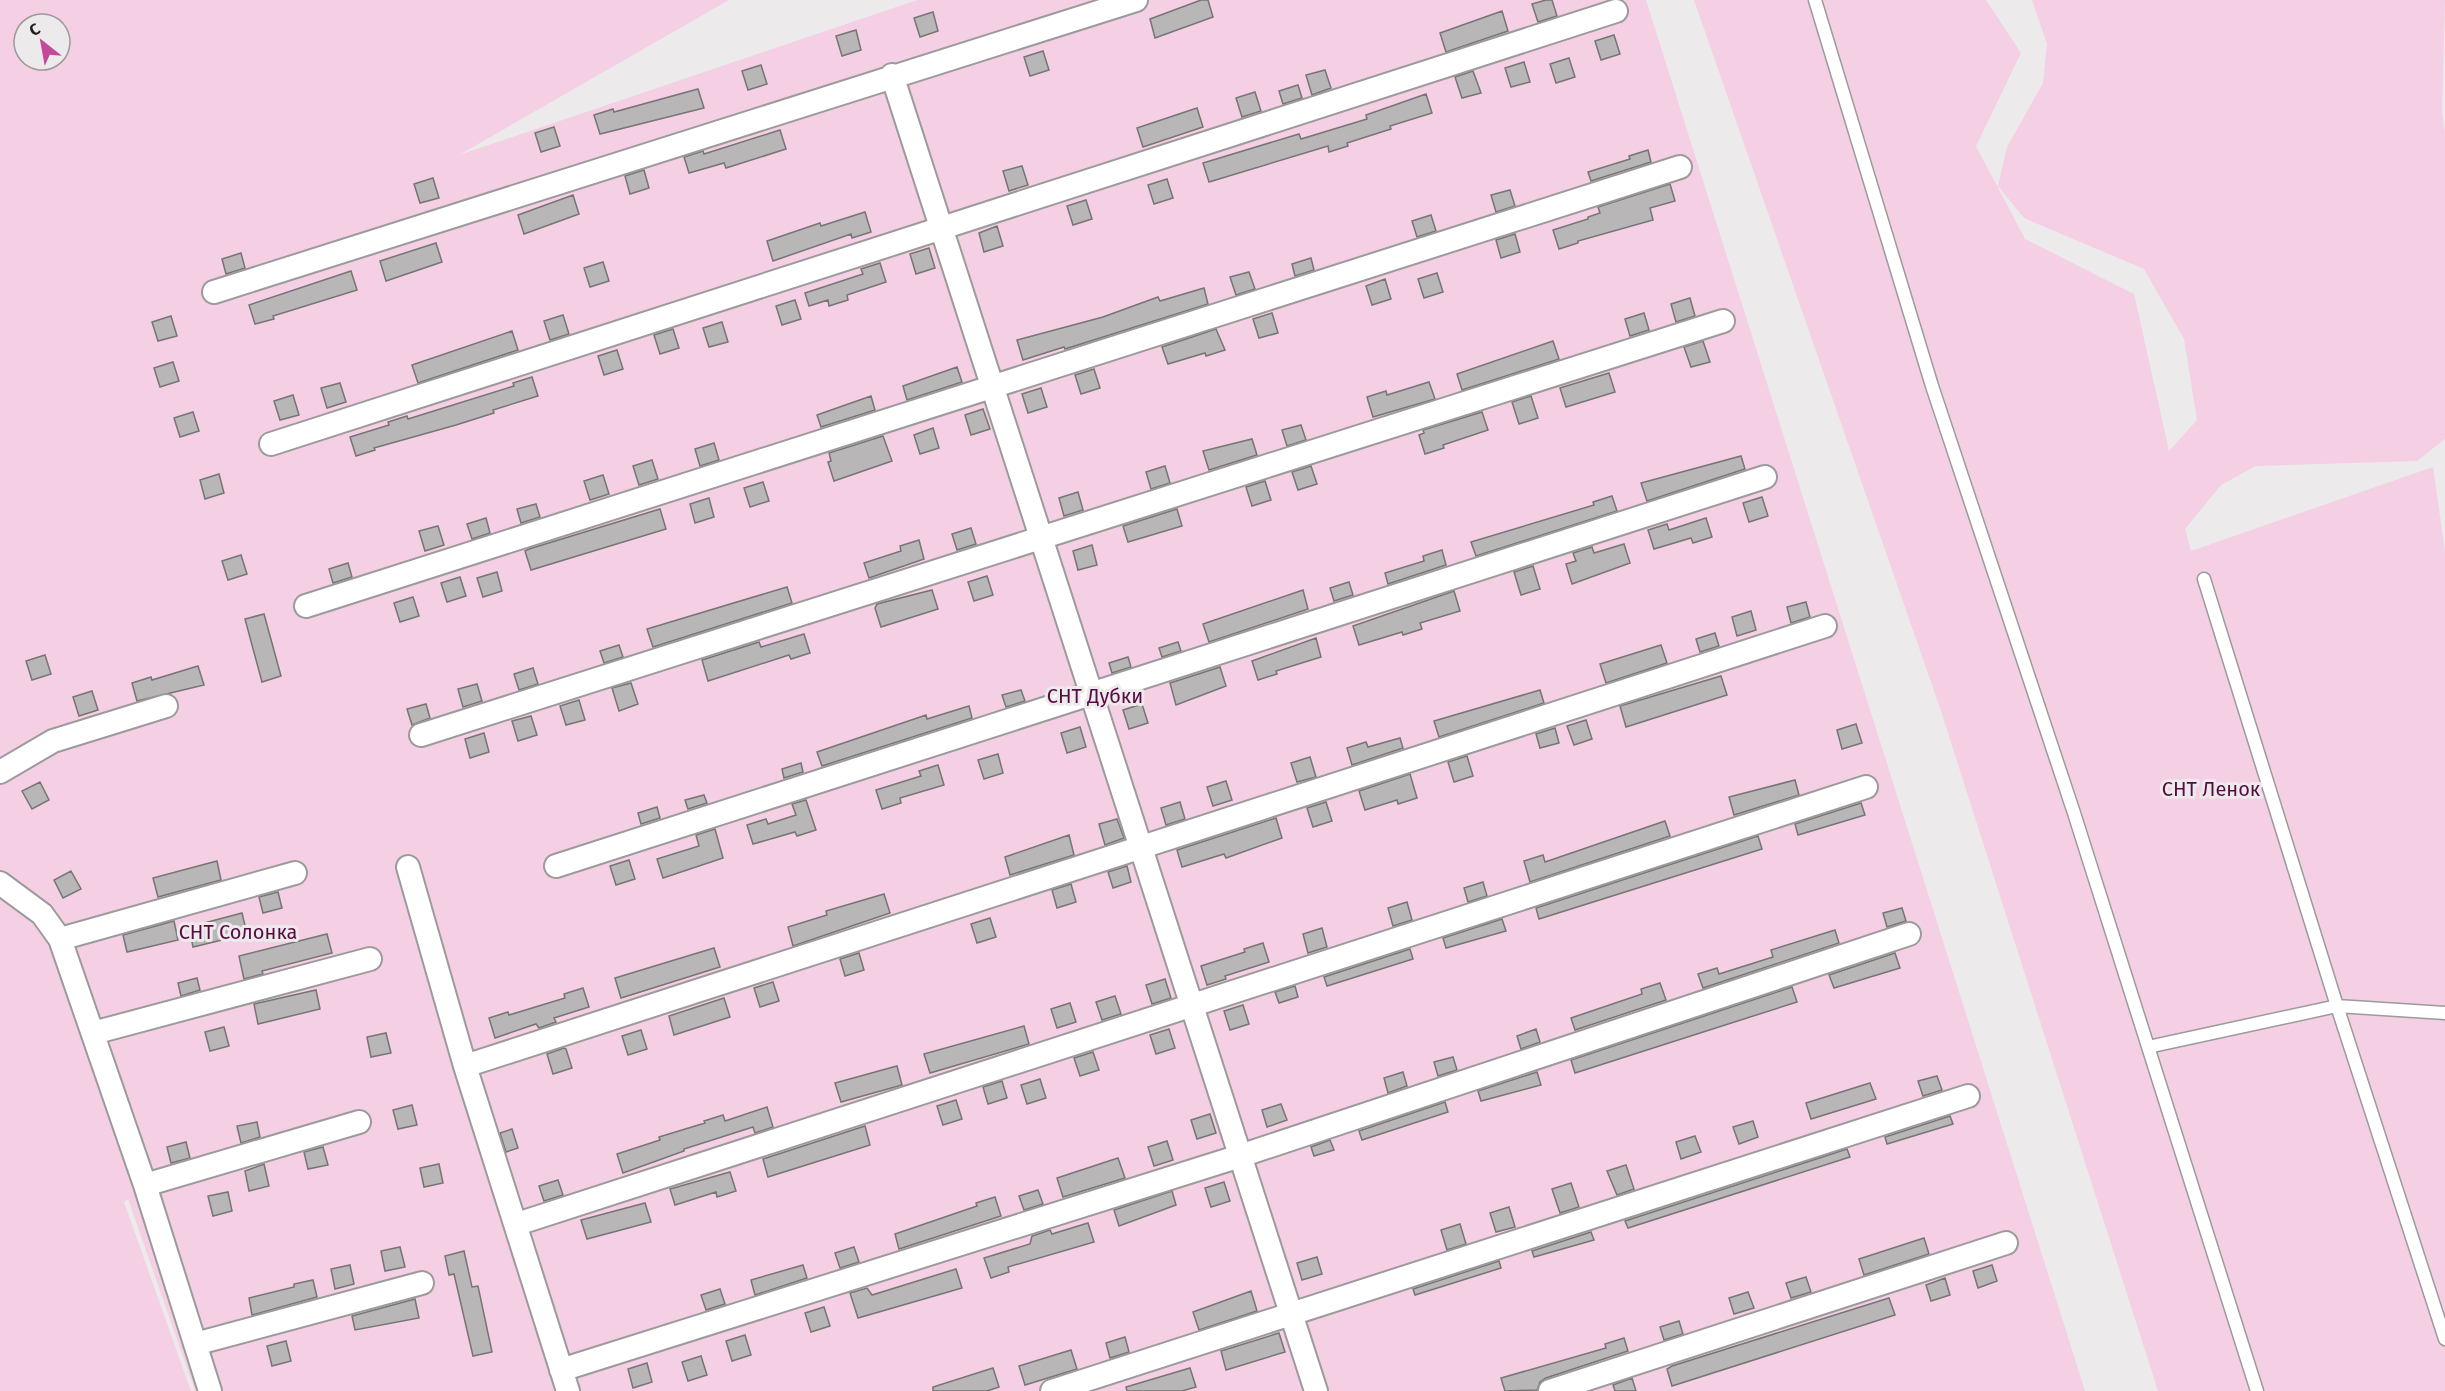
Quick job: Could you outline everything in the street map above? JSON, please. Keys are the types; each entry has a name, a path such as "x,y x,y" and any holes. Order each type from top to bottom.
{"street":[{"path":"214,292 892,75 1136,0"},
{"path":"271,444 1616,11"},
{"path":"892,75 1316,1391"},
{"path":"306,606 1680,167"},
{"path":"421,735 1723,321"},
{"path":"556,866 1765,477"},
{"path":"465,1066 1825,626"},
{"path":"0,772 54,741 166,706"},
{"path":"517,1224 1866,787"},
{"path":"408,867 465,1066 517,1224 564,1381 1909,934"},
{"path":"60,939 295,873"},
{"path":"0,883 42,914 60,939 145,1185 210,1391"},
{"path":"93,1033 370,959"},
{"path":"1052,1391 1968,1096"},
{"path":"145,1185 359,1122"},
{"path":"1550,1391 2006,1243"},
{"path":"195,1344 422,1283"}],"lane":[{"path":"1815,0 1932,386 2148,1047 2257,1391"},
{"path":"2204,579 2337,1006 2445,1339"},
{"path":"2148,1047 2337,1006 2445,1013"}],"green space":[{"name":"СНТ Дубки","path":"0,0 729,0 459,155 917,0 1646,0 2085,1391 195,1391 128,1199 124,1202 191,1391 0,1391"},
{"name":"СНТ Ленок","path":"1694,0 1986,0 2021,53 1976,146 2025,239 2134,294 2169,451 2197,420 2184,339 2144,269 2024,218 1998,186 2007,147 2043,83 2047,44 2032,0 2445,0 2442,113 2445,133 2445,439 2417,461 2256,466 2221,485 2185,529 2191,551 2433,467 2445,551 2445,1391 2158,1391 1940,708"}],"building":[{"path":"1201,0 1208,0 1213,17 1155,38 1150,19"},
{"path":"1552,0 1557,16 1538,22 1532,4"},
{"path":"1502,11 1508,31 1446,52 1440,33"},
{"path":"933,12 938,31 920,37 914,18"},
{"path":"856,30 861,50 842,56 836,36"},
{"path":"1614,35 1620,54 1601,60 1595,41"},
{"path":"1043,51 1049,70 1030,76 1024,57"},
{"path":"1569,58 1575,77 1556,83 1550,64"},
{"path":"1524,62 1530,82 1511,87 1505,68"},
{"path":"761,65 767,84 748,90 742,71"},
{"path":"1325,70 1331,88 1312,95 1306,75"},
{"path":"1473,71 1481,93 1462,98 1455,77"},
{"path":"1298,85 1302,98 1283,104 1279,91"},
{"path":"698,89 704,108 600,134 594,115 613,109 614,112"},
{"path":"1255,92 1261,111 1242,117 1236,98"},
{"path":"1426,94 1432,113 1390,126 1391,129 1347,143 1348,146 1329,152 1328,146 1209,182 1203,163 1299,134 1301,139 1367,119 1366,115"},
{"path":"1197,108 1203,127 1143,147 1137,128"},
{"path":"554,127 560,146 541,152 535,133"},
{"path":"780,130 786,149 726,168 724,163 689,173 684,157 703,151 704,154"},
{"path":"1648,150 1651,162 1591,181 1588,172 1630,159 1629,156"},
{"path":"1022,166 1028,185 1009,191 1003,171"},
{"path":"644,170 649,188 630,194 625,176"},
{"path":"433,178 439,198 420,203 414,184"},
{"path":"1167,179 1173,198 1154,204 1148,185"},
{"path":"1670,184 1675,201 1650,208 1653,220 1578,241 1578,243 1559,249 1553,230 1600,213 1598,207"},
{"path":"1510,190 1515,206 1496,212 1491,195"},
{"path":"573,195 579,214 524,234 518,215"},
{"path":"1086,200 1092,219 1073,225 1067,206"},
{"path":"865,212 871,232 852,238 851,234 773,261 767,241 820,223 821,226"},
{"path":"1431,215 1436,231 1417,237 1412,221"},
{"path":"997,226 1003,246 984,252 979,233"},
{"path":"1515,234 1520,252 1501,258 1496,240"},
{"path":"436,243 442,262 386,281 380,261"},
{"path":"929,248 935,268 916,274 910,254"},
{"path":"241,253 245,268 226,274 222,259"},
{"path":"1311,258 1314,270 1295,276 1292,264"},
{"path":"603,262 609,281 590,287 584,268"},
{"path":"880,263 886,282 847,295 848,300 829,306 828,300 809,306 805,293 863,274 861,269"},
{"path":"351,271 357,290 273,316 274,319 255,324 249,305"},
{"path":"1249,272 1255,289 1236,295 1230,277"},
{"path":"1437,273 1443,292 1424,298 1418,279"},
{"path":"1385,279 1391,299 1372,305 1366,286"},
{"path":"1204,288 1208,304 1023,360 1017,340 1103,317 1158,297 1160,301"},
{"path":"1690,298 1695,316 1676,322 1671,304"},
{"path":"795,300 801,319 782,325 776,306"},
{"path":"1272,313 1278,333 1259,338 1253,319"},
{"path":"1644,313 1649,330 1630,336 1625,319"},
{"path":"563,315 569,334 550,340 544,321"},
{"path":"171,316 177,336 158,341 152,322"},
{"path":"722,322 728,342 709,347 703,328"},
{"path":"673,329 679,348 660,354 654,335"},
{"path":"1216,329 1225,350 1206,356 1205,353 1168,364 1162,347"},
{"path":"512,331 518,350 418,383 412,365"},
{"path":"1553,341 1559,359 1462,390 1457,374"},
{"path":"1703,341 1710,362 1691,367 1684,347"},
{"path":"617,350 623,369 604,375 598,356"},
{"path":"173,362 179,381 160,387 154,368"},
{"path":"957,367 962,382 907,400 903,386"},
{"path":"1094,369 1100,388 1081,394 1075,375"},
{"path":"1609,373 1615,392 1566,407 1560,388"},
{"path":"532,377 538,396 493,410 494,413 374,448 375,450 356,456 350,437 389,425 388,422 407,416 408,419 514,386 513,383"},
{"path":"1429,382 1435,399 1373,417 1367,397 1386,391 1387,395"},
{"path":"340,383 346,402 327,408 321,388"},
{"path":"1041,388 1047,407 1028,413 1022,394"},
{"path":"293,395 299,415 280,420 274,401"},
{"path":"871,396 875,410 821,427 817,415"},
{"path":"1531,396 1538,418 1519,424 1512,402"},
{"path":"983,409 990,429 971,435 965,415"},
{"path":"193,412 199,431 180,437 174,418"},
{"path":"1482,412 1488,430 1443,445 1444,448 1425,454 1419,435 1424,433 1423,430"},
{"path":"1301,425 1306,440 1287,446 1282,430"},
{"path":"933,428 939,448 920,454 914,435"},
{"path":"883,436 892,461 834,481 828,462 831,461 829,453"},
{"path":"1252,439 1257,455 1209,470 1203,451"},
{"path":"714,443 719,460 700,466 695,449"},
{"path":"1741,456 1745,469 1647,501 1641,483"},
{"path":"652,460 658,479 639,485 633,466"},
{"path":"1165,466 1170,483 1151,489 1146,472"},
{"path":"1311,466 1317,484 1298,490 1292,472"},
{"path":"219,474 224,493 205,499 200,480"},
{"path":"603,475 609,494 590,500 584,481"},
{"path":"1265,481 1271,500 1252,506 1246,487"},
{"path":"763,482 769,501 750,507 744,488"},
{"path":"1078,492 1083,510 1064,516 1059,498"},
{"path":"1612,496 1617,511 1476,556 1471,542 1594,505 1593,502"},
{"path":"1762,497 1768,516 1749,522 1743,503"},
{"path":"709,498 714,517 695,523 690,504"},
{"path":"536,504 540,517 521,523 517,509"},
{"path":"660,509 666,529 531,570 525,551 529,549"},
{"path":"1177,509 1182,526 1128,542 1123,526"},
{"path":"486,518 490,533 472,539 467,524"},
{"path":"1706,518 1712,537 1693,543 1691,538 1654,549 1648,530 1667,524 1669,530"},
{"path":"438,526 444,545 425,551 419,531"},
{"path":"971,528 976,544 957,550 952,534"},
{"path":"919,540 924,559 869,578 864,563 901,551 900,546"},
{"path":"1624,544 1630,563 1572,584 1566,564 1576,561 1573,553 1592,547 1594,553"},
{"path":"1092,545 1097,565 1078,570 1073,551"},
{"path":"1442,550 1446,565 1388,584 1385,573 1424,561 1423,556"},
{"path":"241,555 247,574 228,580 222,561"},
{"path":"348,563 352,577 333,583 329,569"},
{"path":"1533,566 1540,589 1521,595 1514,572"},
{"path":"497,572 502,591 483,597 477,578"},
{"path":"987,576 993,595 974,601 968,582"},
{"path":"460,577 466,596 447,602 441,583"},
{"path":"1349,582 1353,595 1334,601 1330,588"},
{"path":"787,587 792,603 653,647 647,629"},
{"path":"932,590 938,609 881,627 875,608 877,604"},
{"path":"1303,590 1308,609 1209,642 1203,624"},
{"path":"1454,591 1460,611 1420,623 1422,629 1403,635 1402,632 1359,645 1353,626"},
{"path":"413,597 419,616 400,622 394,603"},
{"path":"1806,602 1810,617 1791,623 1787,607"},
{"path":"1751,611 1756,630 1737,636 1732,617"},
{"path":"264,614 281,676 262,682 245,619"},
{"path":"1715,633 1719,646 1700,652 1696,639"},
{"path":"804,634 810,653 791,659 789,655 708,681 702,660 759,642 761,647"},
{"path":"1316,638 1321,657 1276,671 1277,674 1258,680 1252,661"},
{"path":"1178,642 1181,651 1162,657 1159,648"},
{"path":"619,645 623,657 604,663 600,651"},
{"path":"1661,645 1667,663 1606,683 1600,664"},
{"path":"45,655 51,674 32,680 26,661"},
{"path":"1128,657 1131,667 1112,673 1109,663"},
{"path":"198,666 204,685 137,701 132,683 151,677 152,680"},
{"path":"1220,667 1226,686 1176,705 1170,683"},
{"path":"533,668 538,684 519,690 514,674"},
{"path":"1721,676 1727,695 1626,727 1620,706"},
{"path":"631,683 638,704 619,711 612,688"},
{"path":"477,684 482,701 463,707 458,689"},
{"path":"1021,690 1025,701 1006,707 1002,695"},
{"path":"1540,690 1544,703 1439,737 1434,721"},
{"path":"92,691 98,710 79,716 73,697"},
{"path":"579,700 585,720 566,725 560,706"},
{"path":"426,704 430,718 412,725 407,709"},
{"path":"1142,704 1148,723 1129,729 1123,710"},
{"path":"969,706 972,718 822,766 817,752 926,715 927,719"},
{"path":"531,716 537,735 518,741 512,721"},
{"path":"1586,720 1592,739 1574,745 1567,726"},
{"path":"1856,724 1862,743 1842,749 1837,730"},
{"path":"1080,727 1086,747 1067,753 1061,733"},
{"path":"1555,728 1559,743 1540,748 1536,734"},
{"path":"484,733 489,752 470,758 465,739"},
{"path":"1400,738 1403,748 1352,765 1347,748 1366,742 1368,747"},
{"path":"998,754 1003,773 984,779 978,760"},
{"path":"1467,756 1473,776 1454,782 1448,762"},
{"path":"1310,757 1316,777 1297,782 1291,763"},
{"path":"801,763 803,772 784,778 782,769"},
{"path":"938,765 944,785 900,798 901,803 882,809 876,790 921,776 919,771"},
{"path":"1410,774 1417,798 1398,804 1397,800 1365,810 1359,791"},
{"path":"1795,780 1799,795 1734,815 1729,797"},
{"path":"1226,781 1232,800 1213,806 1207,787"},
{"path":"40,782 49,800 32,809 22,791"},
{"path":"704,795 707,803 688,809 685,800"},
{"path":"806,800 816,830 797,836 795,832 753,844 747,825 766,819 768,824 796,815 792,804"},
{"path":"1180,802 1185,819 1166,825 1161,808"},
{"path":"1326,802 1332,821 1313,827 1307,808"},
{"path":"1861,803 1865,815 1798,835 1795,824"},
{"path":"657,807 660,818 641,824 638,813"},
{"path":"1276,818 1282,838 1226,858 1224,854 1182,867 1177,850"},
{"path":"1117,819 1124,838 1105,845 1099,824"},
{"path":"1665,821 1670,836 1530,882 1524,861 1543,855 1545,862"},
{"path":"715,829 723,858 663,878 657,859 699,846 696,835"},
{"path":"1069,835 1074,855 1010,875 1005,857"},
{"path":"1758,836 1762,849 1539,919 1536,908"},
{"path":"629,860 635,879 616,885 610,866"},
{"path":"217,861 221,880 158,897 153,878"},
{"path":"1127,866 1131,882 1113,888 1108,872"},
{"path":"71,871 81,889 63,898 54,880"},
{"path":"1483,882 1487,896 1468,902 1464,888"},
{"path":"1071,884 1076,902 1057,908 1052,890"},
{"path":"278,892 282,908 263,913 259,897"},
{"path":"884,894 890,913 793,946 788,927 827,915 826,911"},
{"path":"1407,902 1412,920 1393,926 1388,908"},
{"path":"1902,908 1906,921 1887,927 1883,913"},
{"path":"242,913 247,934 193,947 189,927"},
{"path":"990,918 996,937 977,943 971,924"},
{"path":"1502,919 1506,931 1446,948 1443,938"},
{"path":"174,921 178,940 127,952 123,935"},
{"path":"1322,928 1327,947 1308,953 1303,934"},
{"path":"1835,930 1839,943 1703,988 1698,974 1717,968 1719,974 1773,957 1771,950"},
{"path":"327,934 332,953 262,971 263,974 244,979 239,956"},
{"path":"1263,943 1269,962 1225,976 1226,979 1207,985 1201,966 1245,952 1244,949"},
{"path":"714,948 720,967 621,998 615,978"},
{"path":"1410,949 1413,959 1327,986 1324,977"},
{"path":"859,953 864,970 845,976 840,959"},
{"path":"1895,953 1900,968 1834,988 1829,975"},
{"path":"197,978 200,990 181,996 178,983"},
{"path":"1165,979 1171,998 1152,1004 1146,985"},
{"path":"773,982 779,1001 760,1007 754,988"},
{"path":"1660,983 1666,1000 1575,1030 1571,1018 1642,994 1641,989"},
{"path":"1295,986 1298,997 1279,1003 1275,992"},
{"path":"1792,987 1797,1002 1575,1073 1571,1060"},
{"path":"583,988 589,1007 554,1018 556,1022 539,1028 536,1024 495,1038 489,1018 508,1012 509,1015 565,998 564,994"},
{"path":"316,990 320,1009 258,1024 254,1004"},
{"path":"1115,996 1121,1014 1102,1020 1096,1002"},
{"path":"724,998 730,1017 674,1035 669,1016"},
{"path":"1070,1003 1076,1022 1057,1028 1051,1009"},
{"path":"1243,1005 1249,1024 1230,1030 1224,1011"},
{"path":"1024,1026 1029,1044 930,1073 924,1054"},
{"path":"224,1027 229,1046 210,1051 205,1032"},
{"path":"1169,1029 1175,1048 1156,1054 1150,1035"},
{"path":"1536,1029 1540,1042 1521,1049 1517,1036"},
{"path":"641,1030 647,1049 628,1055 622,1036"},
{"path":"386,1033 391,1053 371,1057 367,1037"},
{"path":"564,1048 572,1068 553,1074 547,1054"},
{"path":"1093,1052 1099,1070 1080,1076 1074,1058"},
{"path":"1453,1057 1457,1070 1438,1076 1434,1062"},
{"path":"897,1066 902,1085 841,1102 835,1083"},
{"path":"1403,1072 1407,1086 1388,1093 1384,1078"},
{"path":"1537,1072 1541,1085 1481,1101 1478,1091"},
{"path":"1937,1076 1942,1090 1923,1096 1918,1081"},
{"path":"1040,1079 1046,1098 1027,1104 1021,1085"},
{"path":"1002,1081 1007,1098 988,1104 983,1087"},
{"path":"1870,1083 1876,1099 1811,1119 1806,1103"},
{"path":"956,1100 962,1119 943,1125 937,1106"},
{"path":"1445,1102 1448,1112 1362,1140 1359,1131"},
{"path":"1281,1104 1287,1120 1267,1127 1262,1110"},
{"path":"412,1105 417,1125 398,1129 393,1110"},
{"path":"767,1107 773,1127 755,1133 753,1127 684,1149 684,1151 623,1173 617,1154 723,1115 725,1121"},
{"path":"1210,1114 1216,1133 1197,1139 1191,1120"},
{"path":"1950,1116 1953,1124 1887,1144 1885,1137"},
{"path":"1753,1121 1758,1137 1739,1144 1733,1127"},
{"path":"257,1122 260,1137 241,1143 237,1126"},
{"path":"865,1126 870,1145 768,1177 763,1159"},
{"path":"512,1129 518,1148 506,1152 500,1133"},
{"path":"1695,1136 1701,1152 1681,1159 1676,1142"},
{"path":"1330,1140 1334,1150 1314,1156 1311,1147"},
{"path":"1167,1141 1173,1160 1154,1166 1148,1147"},
{"path":"186,1142 190,1158 171,1163 167,1147"},
{"path":"323,1147 328,1165 308,1169 304,1152"},
{"path":"1847,1149 1850,1157 1628,1228 1625,1221"},
{"path":"1118,1158 1125,1178 1063,1197 1057,1178"},
{"path":"264,1164 269,1186 249,1191 245,1171"},
{"path":"439,1164 443,1183 424,1187 420,1168"},
{"path":"1626,1165 1634,1189 1617,1195 1607,1171"},
{"path":"730,1172 736,1191 717,1197 716,1192 675,1205 670,1189"},
{"path":"558,1180 563,1195 544,1201 539,1186"},
{"path":"1224,1182 1230,1201 1211,1207 1205,1188"},
{"path":"1571,1183 1579,1207 1560,1213 1552,1189"},
{"path":"1038,1190 1043,1204 1024,1210 1019,1196"},
{"path":"1172,1191 1176,1205 1119,1226 1114,1210"},
{"path":"228,1192 232,1211 213,1216 208,1196"},
{"path":"995,1197 1001,1216 899,1249 895,1234 977,1206 976,1203"},
{"path":"645,1203 651,1222 587,1239 581,1220"},
{"path":"1509,1207 1515,1227 1496,1232 1490,1213"},
{"path":"1088,1223 1094,1242 1008,1267 1009,1272 991,1278 984,1258 1030,1244 1032,1236 1050,1230 1052,1234"},
{"path":"1460,1224 1466,1244 1447,1250 1441,1230"},
{"path":"1591,1232 1594,1240 1534,1257 1532,1251"},
{"path":"1924,1238 1929,1254 1864,1275 1859,1259"},
{"path":"400,1247 405,1267 385,1271 381,1251"},
{"path":"854,1247 859,1262 840,1268 835,1253"},
{"path":"464,1251 472,1287 478,1286 492,1352 473,1356 454,1274 449,1275 445,1256"},
{"path":"1317,1257 1322,1274 1302,1280 1297,1263"},
{"path":"1499,1261 1501,1268 1415,1295 1413,1289"},
{"path":"350,1265 354,1284 335,1289 331,1269"},
{"path":"803,1265 807,1278 755,1295 751,1280"},
{"path":"1992,1265 1997,1281 1978,1288 1973,1271"},
{"path":"956,1269 962,1288 858,1318 850,1293 867,1288 872,1295"},
{"path":"1806,1277 1811,1292 1791,1298 1786,1283"},
{"path":"1945,1278 1950,1295 1931,1301 1926,1285"},
{"path":"313,1280 317,1297 252,1315 249,1298"},
{"path":"720,1289 725,1304 706,1310 701,1295"},
{"path":"1251,1291 1257,1311 1199,1330 1193,1312"},
{"path":"1748,1292 1754,1308 1734,1314 1729,1298"},
{"path":"1889,1298 1895,1315 1672,1386 1667,1369 1672,1366"},
{"path":"415,1299 419,1318 355,1330 352,1316"},
{"path":"824,1307 830,1326 811,1332 805,1313"},
{"path":"1679,1321 1683,1334 1664,1340 1660,1327"},
{"path":"1279,1333 1285,1352 1226,1370 1221,1351"},
{"path":"745,1335 751,1355 732,1361 726,1341"},
{"path":"1125,1337 1129,1352 1110,1358 1106,1343"},
{"path":"1624,1338 1628,1351 1546,1378 1540,1382 1537,1390 1505,1391 1501,1378 1606,1348 1605,1344"},
{"path":"286,1341 291,1361 272,1366 267,1346"},
{"path":"1071,1350 1077,1369 1025,1385 1019,1366"},
{"path":"701,1356 707,1375 688,1381 682,1362"},
{"path":"647,1363 652,1382 633,1388 628,1369"},
{"path":"993,1368 999,1387 987,1391 933,1391 933,1387"},
{"path":"1190,1368 1196,1387 1182,1391 1127,1391 1126,1387"},
{"path":"1632,1378 1636,1391 1615,1391 1613,1385"}],"park label":[{"name":"СНТ Солонка","path":"238,932"}]}
